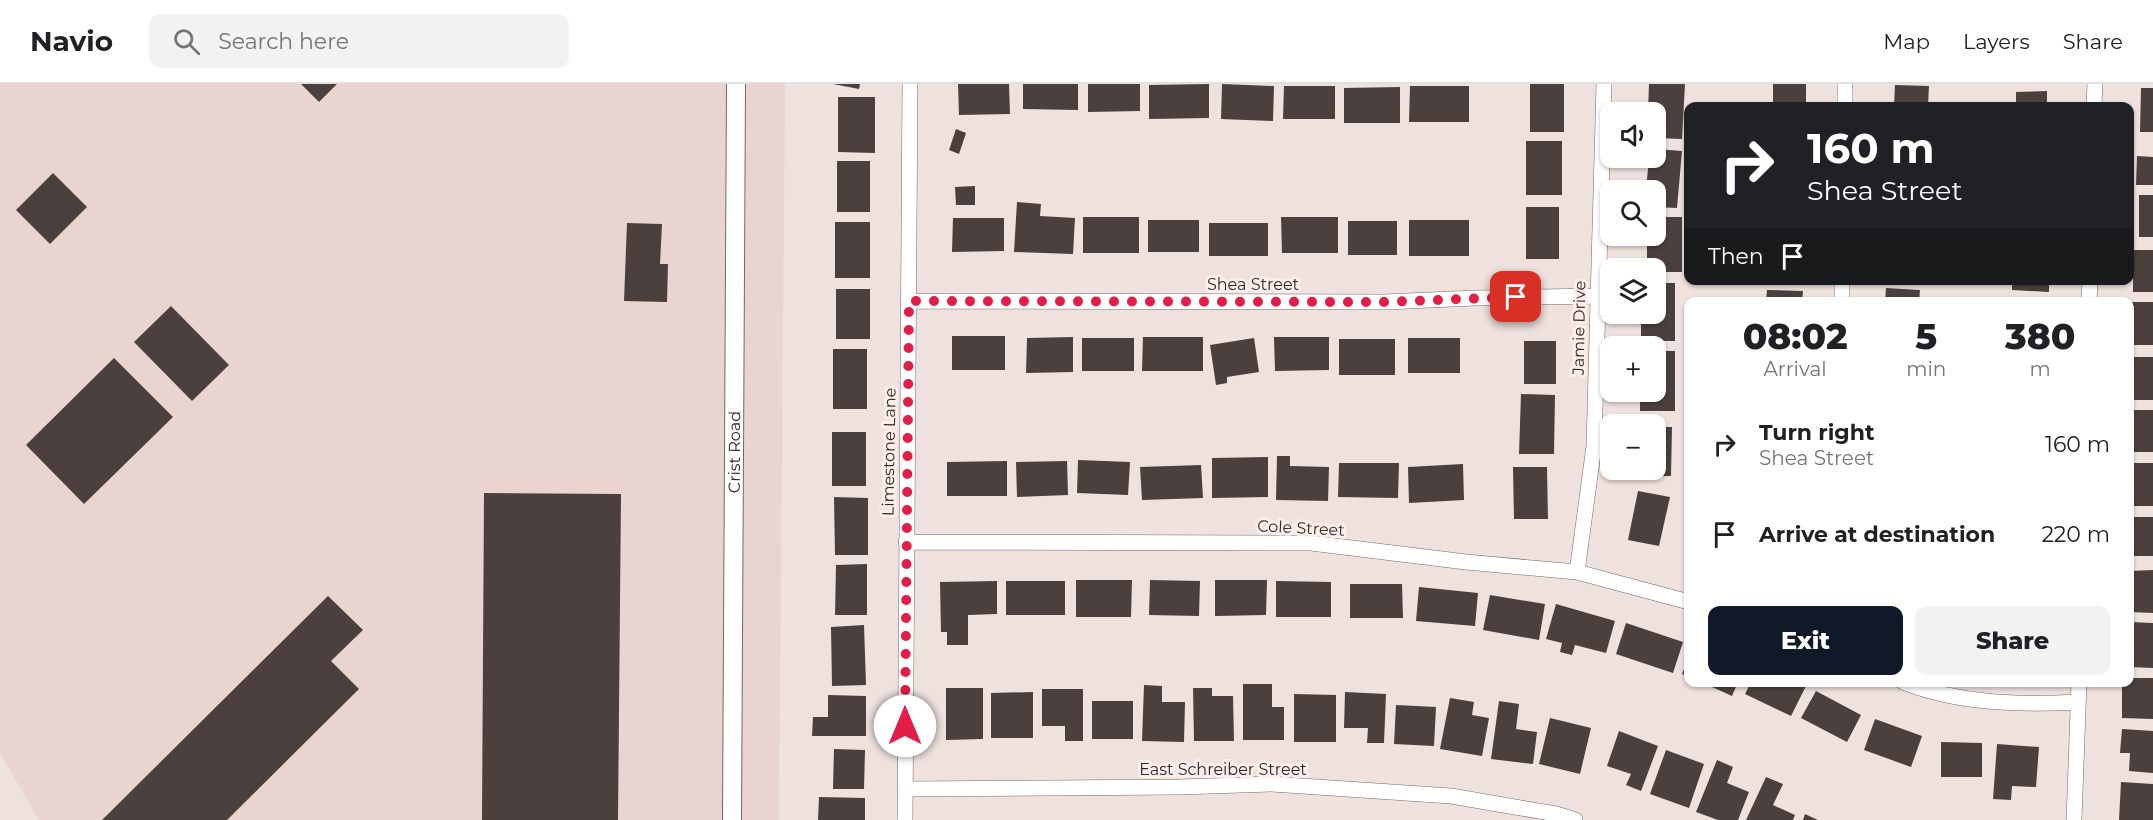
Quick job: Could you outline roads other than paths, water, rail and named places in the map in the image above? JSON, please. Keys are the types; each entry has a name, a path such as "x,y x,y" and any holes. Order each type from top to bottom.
{"street":[{"name":"Crist Road","path":"732,820 736,84"},
{"name":"Limestone Lane","path":"905,820 910,84"},
{"name":"Jamie Drive","path":"1576,572 1594,446 1604,84"},
{"path":"1845,84 1845,102"},
{"path":"2094,102 2095,84"},
{"name":"Shea Street","path":"909,301 1385,302 1597,296"},
{"name":"Cole Street","path":"906,542 1311,543 1466,562 1576,572 1684,601"},
{"path":"1919,687 1954,698 2006,703 2078,702"},
{"path":"2074,820 2079,687"},
{"name":"East Schreiber Street","path":"905,789 1272,784 1451,796 1556,814 1575,820"}]}
